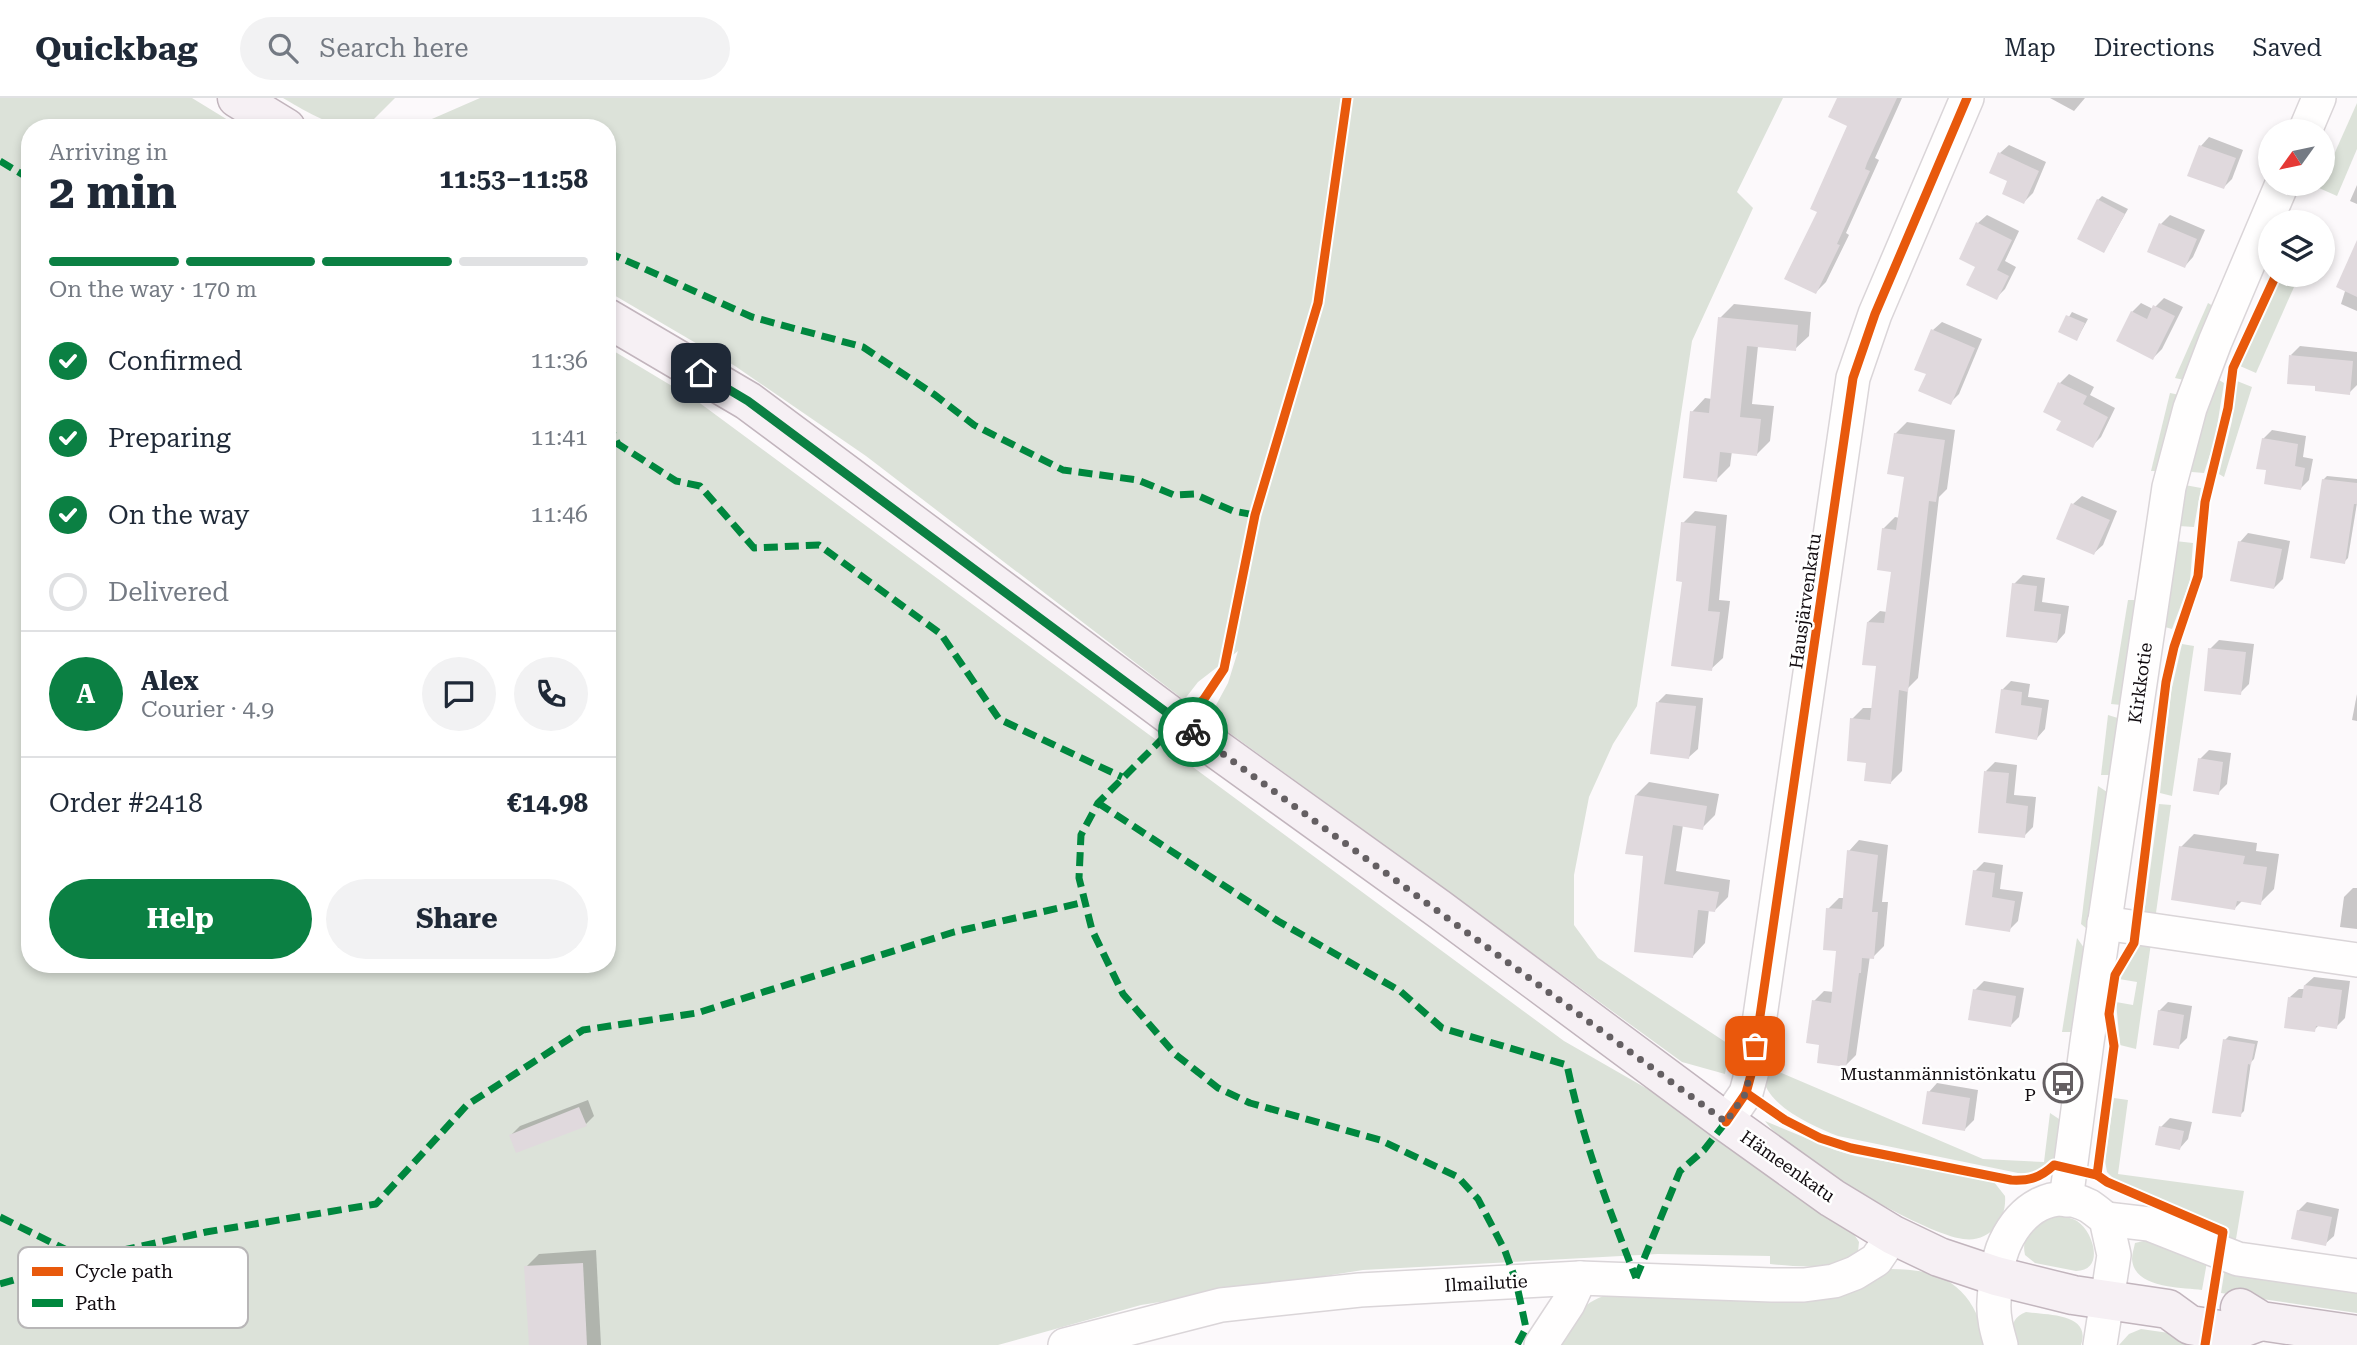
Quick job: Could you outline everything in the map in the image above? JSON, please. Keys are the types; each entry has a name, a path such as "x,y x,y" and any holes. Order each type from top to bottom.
{"main road":[{"path":"237,98 271,119"},
{"name":"Hämeenkatu","path":"616,323 748,401 1167,714 1726,1122 1832,1198 1894,1235 1940,1257 1996,1276 2107,1301 2168,1309 2192,1300 2212,1301 2235,1305 2261,1321 2357,1335"}],"street":[{"name":"Hausjärvenkatu","path":"1726,1122 1746,1093 1752,1071 1853,378 1875,314 1966,98"},
{"path":"2310,119 2319,98"},
{"name":"Kirkkotie","path":"2066,1199 2169,487 2190,408 2277,196"},
{"path":"2104,923 2357,960"},
{"path":"2001,1345 1994,1315 1996,1276 2004,1244 2018,1222 2041,1202 2052,1199 2066,1199 2088,1206 2106,1219 2150,1224 2238,1259 2357,1276"},
{"path":"2100,1345 2114,1255 2106,1219"},
{"name":"Ilmailutie","path":"1065,1345 1221,1305 1360,1290 1580,1278 1793,1285 1834,1281 1855,1273 1876,1260 1894,1235"},
{"path":"1541,1345 1568,1304 1580,1278"}],"shaded area":[{"path":"0,98 192,98 226,119 21,119 21,973 616,973 616,352 697,401 1564,1041 1698,1118 1852,1231 1859,1242 1858,1252 1850,1258 1840,1263 1817,1266 1770,1264 1770,1256 1658,1254 1363,1270 1141,1305 998,1345 0,1345"},
{"path":"283,98 395,98 374,119 322,119"},
{"path":"480,98 1783,98 1737,192 1753,208 1692,341 1637,706 1613,744 1589,797 1574,875 1574,925 1598,958 1730,1045 1725,1074 1682,1062 1209,718 1228,683 1238,651 1198,682 1184,700 866,456 735,366 616,296 616,119 432,119"},
{"path":"2357,103 2357,149 2337,196 2335,152"},
{"path":"2276,287 2294,287 2256,373 2240,366"},
{"path":"2208,303 2213,306 2184,380 2175,378"},
{"path":"2214,377 2224,383 2215,439 2204,473 2192,472 2186,468"},
{"path":"2237,381 2252,387 2224,477 2219,474 2232,421"},
{"path":"2170,393 2180,395 2161,471 2151,471"},
{"path":"2185,485 2201,488 2194,527 2179,526"},
{"path":"2175,541 2193,543 2190,581 2172,629 2165,627"},
{"path":"2128,600 2134,600 2138,604 2121,705 2111,704"},
{"path":"2182,644 2194,646 2172,796 2160,793 2171,692"},
{"path":"2108,715 2121,719 2113,775 2101,775"},
{"path":"2098,786 2110,794 2091,927 2086,928 2081,924"},
{"path":"2159,804 2171,805 2155,920 2144,915"},
{"path":"2077,938 2087,952 2075,1032 2062,1032"},
{"path":"2140,942 2151,943 2136,1049 2120,1045 2116,1002 2133,1005 2137,982 2119,979"},
{"path":"1763,1065 1983,1159 2044,1162 2050,1113 2062,1121 2057,1153 2054,1161 2041,1171 2018,1173 1838,1136 1795,1115 1775,1099 1764,1081"},
{"path":"2114,1098 2128,1100 2118,1174 2244,1191 2235,1245 2228,1242 2229,1229 2114,1179 2107,1172 2105,1161"},
{"path":"1765,1121 1855,1156 1994,1182 2005,1196 2000,1221 1989,1233 1973,1239 1943,1234 1888,1208 1827,1172 1779,1136"},
{"path":"2056,1216 2075,1220 2088,1233 2094,1258 2091,1265 2085,1269 2076,1271 2035,1263 2025,1255 2025,1240 2028,1235 2037,1225"},
{"path":"2152,1239 2207,1262 2202,1290 2160,1285 2141,1276 2132,1259 2135,1243"},
{"path":"2225,1268 2357,1288 2357,1313 2221,1293"},
{"path":"1891,1269 1928,1273 1955,1286 1975,1310 1987,1345 1553,1345 1583,1308 1608,1295 1872,1275"},
{"path":"2026,1312 2056,1315 2074,1321 2083,1335 2081,1345 2013,1345 2014,1321"},
{"path":"2141,1329 2197,1337 2196,1345 2119,1345 2129,1334"}],"building":[{"path":"1837,98 1897,98 1867,163 1865,169 1870,171 1837,244 1840,245 1816,294 1784,279 1817,212 1810,209 1847,126 1828,117"},
{"path":"2199,145 2236,158 2224,189 2187,176"},
{"path":"1998,152 2039,171 2024,204 2002,194 2007,181 1989,173"},
{"path":"2097,199 2125,214 2104,253 2077,239"},
{"path":"1976,222 2012,240 1997,270 2009,276 1997,300 1966,285 1975,267 1959,259"},
{"path":"2159,223 2197,239 2185,268 2147,252"},
{"path":"2357,240 2357,297 2336,287"},
{"path":"2153,305 2175,316 2153,360 2116,341 2131,311 2147,319"},
{"path":"2066,315 2085,323 2077,341 2058,332"},
{"path":"1718,317 1798,325 1796,351 1747,346 1740,417 1761,419 1757,456 1720,452 1717,482 1683,478 1690,411 1709,413"},
{"path":"1931,329 1975,348 1951,405 1918,391 1926,374 1914,370"},
{"path":"2289,355 2353,361 2350,395 2315,391 2315,386 2287,384"},
{"path":"2058,382 2087,396 2083,404 2108,417 2093,448 2056,430 2061,421 2043,412"},
{"path":"1894,433 1945,440 1936,502 1929,501 1908,692 1899,690 1891,784 1864,781 1866,763 1847,761 1850,718 1870,720 1876,666 1862,665 1867,622 1884,623 1891,572 1877,570 1882,528 1896,530 1904,477 1887,474"},
{"path":"2262,438 2298,444 2295,466 2305,468 2301,490 2264,484 2266,470 2256,469"},
{"path":"2322,479 2357,483 2357,504 2354,504 2345,564 2310,558"},
{"path":"2071,503 2110,520 2094,555 2056,539"},
{"path":"1681,522 1716,526 1708,611 1720,612 1712,671 1671,666 1682,582 1676,581"},
{"path":"2238,541 2282,549 2274,589 2230,581"},
{"path":"2012,583 2037,586 2034,611 2061,614 2057,643 2006,637"},
{"path":"2208,648 2246,652 2241,695 2204,691"},
{"path":"2001,689 2022,692 2021,705 2042,708 2037,740 1995,733"},
{"path":"1656,702 1696,706 1689,759 1650,754"},
{"path":"2198,758 2223,762 2219,795 2193,791"},
{"path":"1984,771 2009,773 2006,803 2028,806 2025,838 1978,833"},
{"path":"1635,795 1707,806 1703,830 1673,825 1664,884 1719,892 1715,912 1698,910 1693,958 1634,952 1643,856 1625,854"},
{"path":"2179,846 2245,856 2243,864 2267,867 2261,905 2237,901 2235,910 2171,900"},
{"path":"1847,850 1878,855 1872,912 1878,912 1874,959 1862,958 1846,1067 1817,1063 1819,1045 1806,1043 1812,1000 1831,1003 1836,951 1823,950 1826,908 1842,909"},
{"path":"1973,870 1995,873 1992,897 2015,901 2010,932 1965,925"},
{"path":"2304,985 2342,990 2337,1029 2316,1026 2315,1032 2284,1028 2288,997 2302,998"},
{"path":"1973,989 2016,996 2011,1027 1968,1020"},
{"path":"2158,1010 2184,1015 2179,1049 2153,1045"},
{"path":"2223,1039 2255,1044 2251,1065 2248,1064 2241,1117 2212,1113"},
{"path":"1927,1091 1970,1098 1965,1131 1922,1124"},
{"path":"579,1107 587,1126 516,1153 509,1135"},
{"path":"2159,1126 2184,1131 2180,1150 2155,1145"},
{"path":"2297,1210 2332,1217 2326,1246 2291,1239"},
{"path":"583,1263 587,1345 529,1345 524,1266"}],"marked path":[{"path":"0,161 21,174"},
{"path":"616,256 752,317 863,347 935,395 974,425 1063,470 1138,480 1174,495 1194,494 1233,511 1255,515"},
{"path":"616,440 618,444 676,481 700,486 754,548 819,545 941,634 999,719 1122,777"},
{"path":"1179,722 1098,803 1081,835 1079,878 1092,930 1123,994 1175,1054 1218,1088 1250,1103 1380,1140 1458,1177 1478,1199 1505,1251 1516,1281 1526,1328 1517,1345"},
{"path":"1098,803 1278,921 1400,991 1442,1028 1567,1065 1597,1173 1636,1278"},
{"path":"137,1247 206,1232 376,1204 467,1105 583,1030 697,1013 954,932 1085,902"},
{"path":"1636,1278 1680,1171 1704,1150 1726,1122"},
{"path":"0,1217 61,1247"},
{"path":"0,1284 18,1279"}],"cycle path":[{"path":"1179,722 1204,699 1224,669 1255,515 1318,303 1347,98"},
{"path":"1726,1122 1746,1093 1752,1071 1853,378 1875,314 1967,98"},
{"path":"2205,1345 2223,1232 2107,1182 2097,1175 2114,1046 2109,1014 2115,975 2134,943 2166,682 2174,647 2198,576 2205,502 2228,408 2233,368 2270,287"},
{"path":"1746,1093 1785,1120 1820,1138 1851,1148 2011,1180 2034,1178 2054,1165 2097,1175"}],"way so far":[{"path":"1193,732 1726,1122 1746,1093 1755,1046"}],"place":[{"name":"Mustanmännistönkatu P","path":"2063,1083"}],"route":[{"path":"701,373 748,401 1193,732"}]}
